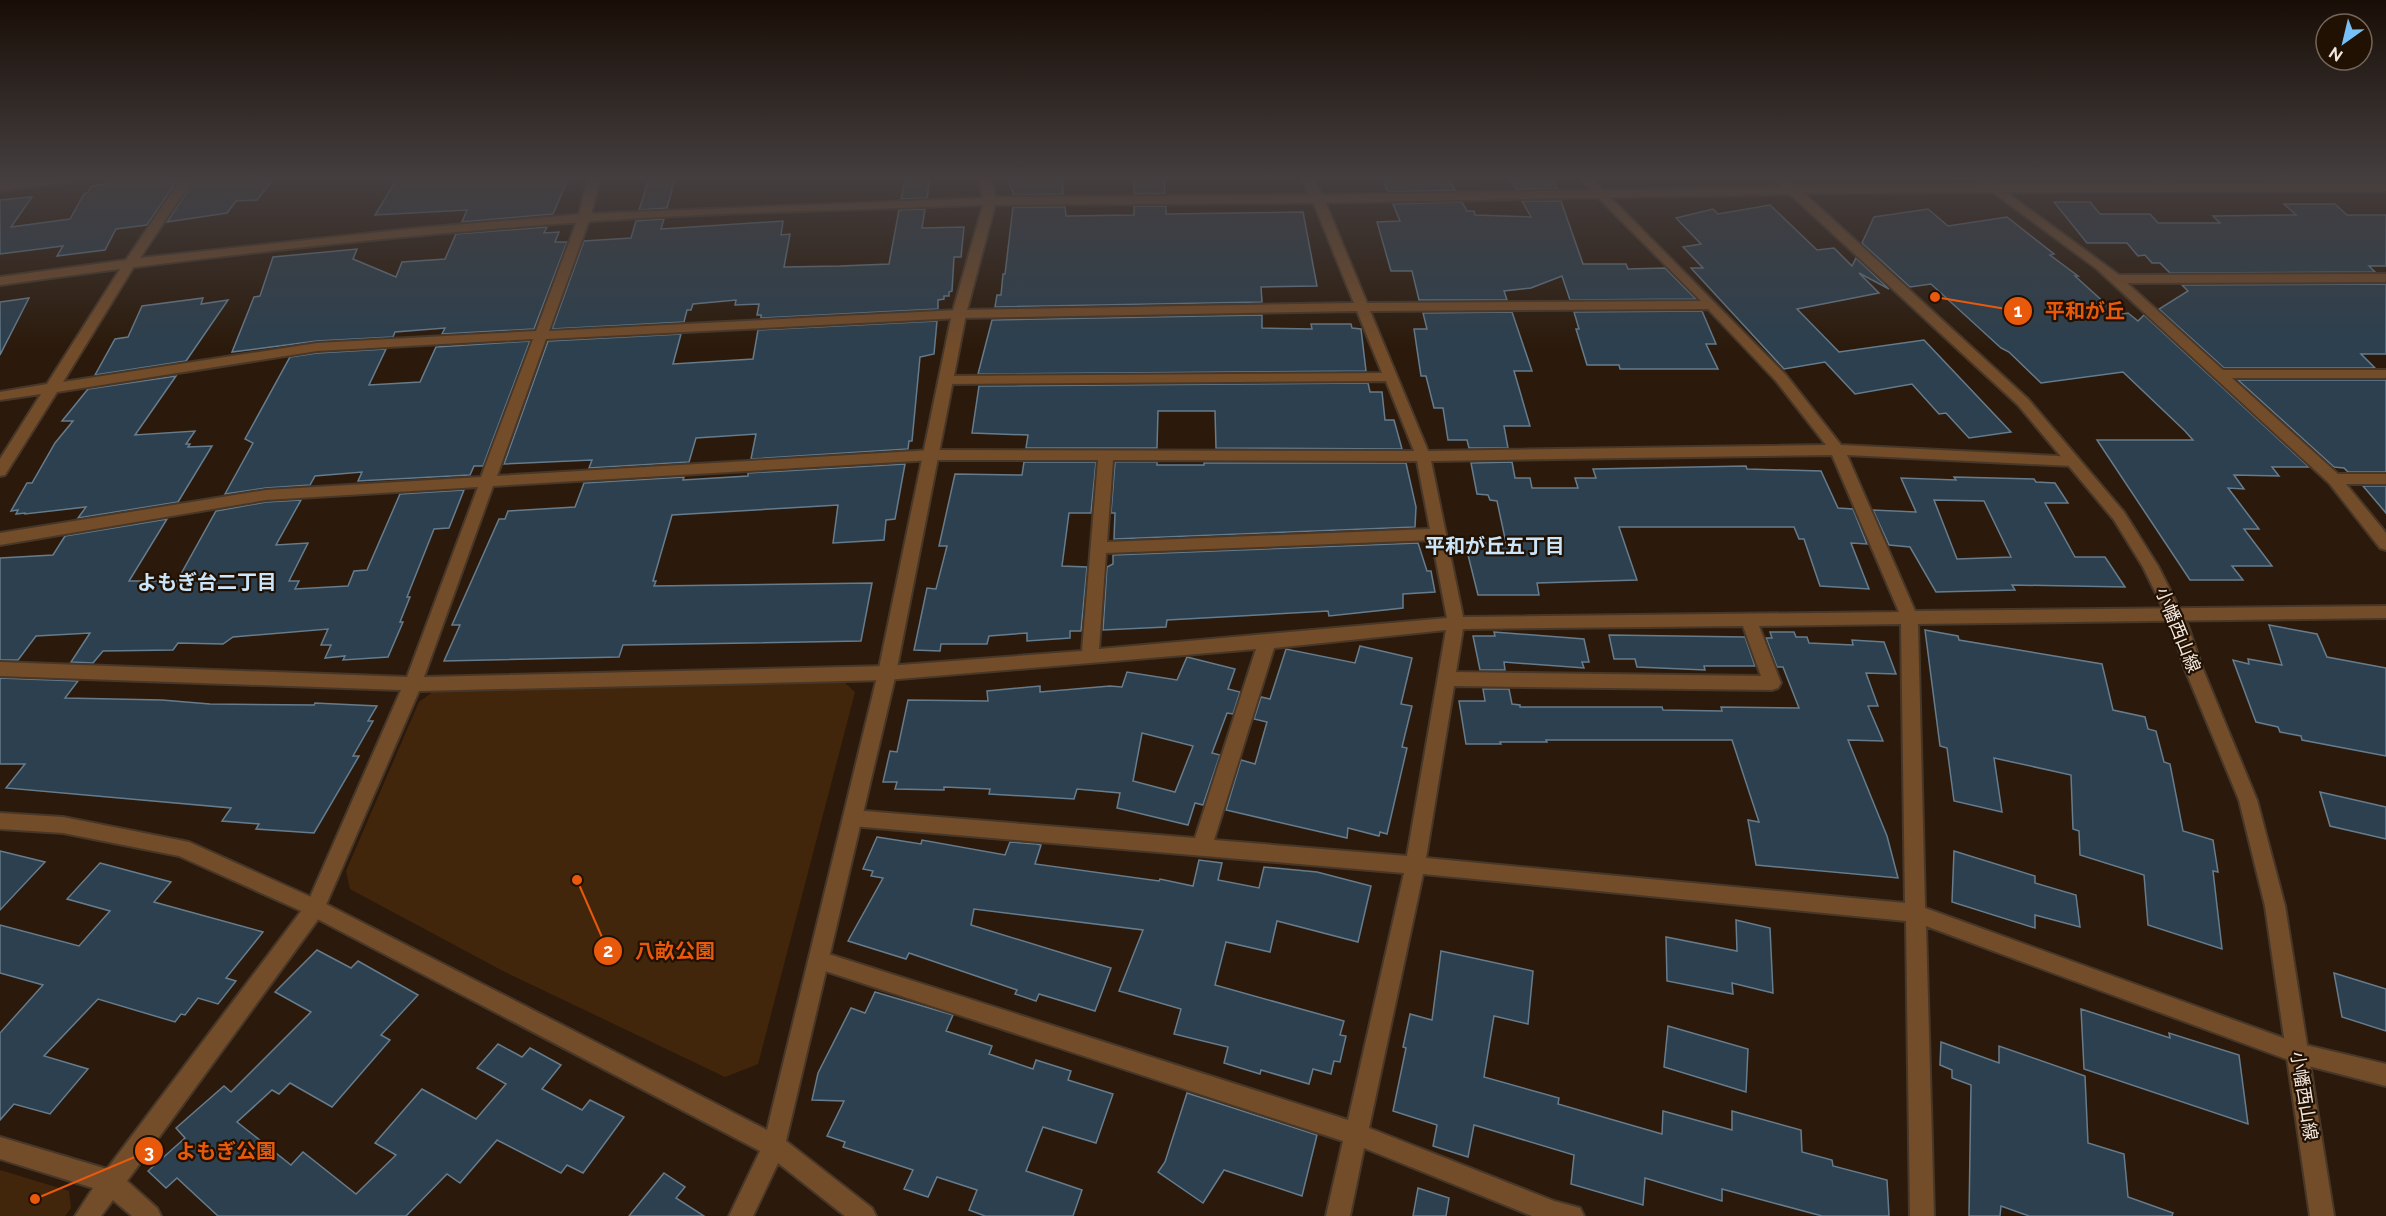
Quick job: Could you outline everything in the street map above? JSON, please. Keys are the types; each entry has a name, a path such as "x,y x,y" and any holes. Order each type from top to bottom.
{"street":[{"path":"0,471 148,236"},
{"path":"0,281 130,263 383,236"},
{"path":"87,1216 315,908 412,684 577,236"},
{"path":"741,1216 774,1146 887,673 959,314 980,236"},
{"path":"1333,236 1423,456 1456,623 1415,865 1338,1216"},
{"path":"1643,236 1781,378 1837,450 1909,616 1922,1216"},
{"name":"小幡西山線","path":"1842,236 2022,402 2119,516 2150,566 2174,614 2216,726 2248,800 2275,906 2322,1216"},
{"path":"2059,236 2101,266 2334,479 2386,544"},
{"path":"2115,279 2386,278"},
{"path":"0,396 317,347 541,335 959,314 1361,307 1712,305"},
{"path":"2219,374 2386,374"},
{"path":"946,380 1390,377"},
{"path":"0,539 266,495 932,455 1423,456 1837,450 2072,461"},
{"path":"1090,657 1106,455"},
{"path":"2334,479 2386,479"},
{"path":"1099,548 1438,534"},
{"path":"0,669 412,684 887,673 1267,642 1456,623 2386,612"},
{"path":"1446,678 1772,683 1748,618"},
{"path":"1202,847 1267,642"},
{"path":"852,818 1415,865 1915,913 2297,1053 2386,1075"},
{"path":"0,821 63,825 182,848 315,908 774,1146 864,1216"},
{"path":"819,960 1356,1134 1554,1213 1572,1216"},
{"path":"0,1149 111,1182 149,1216"}],"shaded area":[{"path":"845,683 855,692 758,1064 725,1077 503,971 350,889 346,871 419,702 434,691"},
{"path":"0,1170 69,1191 71,1208 65,1216 0,1216"}],"building":[{"path":"0,236 112,236 105,250 57,256 63,246 0,254"},
{"path":"455,236 558,236 555,242 567,242 534,329 442,334 445,328 395,332 393,337 317,341 232,352 254,297 260,296 273,257 357,249 353,259 396,277 402,262 445,259"},
{"path":"632,236 790,236 784,267 889,264 894,236 963,236 961,257 954,257 952,291 949,292 949,296 938,300 938,309 761,318 761,315 757,315 759,304 735,305 736,300 693,304 691,310 687,310 684,322 552,329 584,241 631,238"},
{"path":"1010,236 1307,236 1317,286 1261,287 1262,302 995,307 997,295 1001,295 1003,274 1005,274"},
{"path":"1381,236 1573,236 1583,264 1626,264 1628,269 1665,268 1696,299 1570,300 1562,276 1531,288 1504,291 1507,300 1419,300 1412,271 1391,271"},
{"path":"1693,236 1802,236 1817,250 1834,248 1852,266 1856,258 1889,289 1859,273 1879,293 1797,309 1839,352 1924,340 2011,432 1969,438 1946,413 1939,414 1912,384 1855,394 1825,362 1784,369 1691,268 1703,268 1683,247 1701,244"},
{"path":"1865,236 2031,236 2054,254 2050,255 2078,276 2075,276 2118,315 2128,313 2138,321 2144,315 2309,467 2272,467 2279,476 2234,475 2244,489 2228,488 2259,529 2244,529 2272,566 2232,566 2243,580 2190,580 2097,440 2193,440 2185,431 2123,372 2041,383 1931,284 1910,287 1862,243"},
{"path":"2081,236 2386,236 2386,266 2369,266 2375,272 2170,273 2160,263 2152,263 2145,255 2138,256 2127,243 2087,243"},
{"path":"2386,284 2386,354 2361,354 2375,368 2224,368 2159,309 2188,291 2182,285"},
{"path":"29,298 0,355 0,302"},
{"path":"203,298 201,304 228,300 186,361 95,375 115,339 128,337 142,306"},
{"path":"1702,311 1716,344 1706,344 1718,369 1620,369 1619,365 1587,365 1576,329 1579,329 1574,312"},
{"path":"1512,312 1532,371 1514,371 1530,426 1504,426 1508,448 1469,448 1467,440 1448,440 1443,408 1434,408 1426,376 1421,376 1414,329 1427,329 1423,313"},
{"path":"1262,315 1262,328 1312,329 1311,324 1351,324 1352,328 1361,329 1366,371 978,374 992,320"},
{"path":"937,321 934,354 920,357 912,441 909,441 908,449 751,459 756,434 696,438 689,462 589,468 592,460 504,464 548,341 681,334 673,364 753,359 758,330"},
{"path":"530,341 483,466 474,466 470,475 358,481 362,472 315,476 310,485 225,494 253,443 245,439 290,357 386,349 369,385 420,382 436,347"},
{"path":"176,376 135,435 195,431 186,444 190,444 188,447 212,446 178,502 78,518 86,507 25,514 16,514 18,510 11,511 27,483 32,483 55,443 73,421 62,421 88,389"},
{"path":"2238,380 2386,380 2386,472 2348,472 2344,468 2334,467"},
{"path":"1368,383 1370,392 1382,392 1385,420 1394,420 1402,449 1216,448 1215,411 1158,411 1157,448 1026,448 1028,435 972,433 979,386"},
{"path":"1024,462 1096,462 1091,513 1069,513 1062,566 1087,567 1081,631 1070,631 1070,638 1027,641 1027,633 989,636 987,644 941,644 940,651 914,650 927,588 936,589 947,546 939,546 955,474 1022,475"},
{"path":"1115,462 1157,462 1157,465 1406,463 1416,507 1415,527 1114,539 1115,513 1111,513"},
{"path":"1512,462 1515,478 1530,478 1532,488 1578,488 1575,478 1596,478 1593,469 1746,466 1747,469 1821,471 1838,508 1853,509 1867,544 1851,543 1869,589 1820,586 1804,539 1799,539 1794,527 1619,527 1637,580 1537,583 1539,595 1478,595 1466,547 1474,548 1473,543 1506,543 1497,501 1490,500 1488,495 1477,494 1471,463"},
{"path":"905,464 895,519 886,520 884,540 833,543 838,505 672,515 653,581 656,581 654,586 872,583 861,641 623,645 619,657 444,661 460,625 452,625 499,519 505,519 508,511 575,507 584,483 684,477 683,480 748,476 748,473"},
{"path":"1954,477 2034,479 2036,482 2055,483 2068,503 2045,503 2075,557 2105,557 2125,587 2012,585 2015,590 1936,592 1910,547 1889,545 1873,510 1916,512 1901,478 1956,480","holes":["1934,500 1984,501 2011,557 1957,559"]},
{"path":"2363,486 2386,486 2386,513"},
{"path":"464,490 449,528 434,529 407,597 410,597 400,622 403,622 388,657 343,660 345,656 325,658 331,645 321,645 328,629 233,637 223,644 178,643 173,650 103,651 93,663 71,662 90,633 36,636 18,660 0,660 0,558 53,555 65,536 167,519 129,581 177,581 216,511 266,502 301,500 276,545 308,543 289,581 299,581 295,589 348,586 354,571 367,570 400,494"},
{"path":"1418,543 1427,571 1431,571 1435,592 1403,594 1403,608 1329,616 1328,611 1167,620 1166,627 1103,630 1107,567 1113,564 1113,555"},
{"path":"2269,625 2317,634 2327,657 2386,668 2386,756 2302,740 2301,736 2280,732 2278,727 2256,722 2233,660 2249,664 2248,659 2282,665"},
{"path":"1925,630 1958,636 1959,640 2102,664 2113,710 2145,717 2148,729 2156,731 2164,762 2170,764 2183,831 2213,840 2218,872 2213,871 2222,949 2148,925 2144,875 2080,855 2079,831 2073,829 2071,775 1994,758 2002,812 1954,801 1947,748 1940,746"},
{"path":"1494,632 1584,639 1589,662 1582,662 1584,668 1504,662 1505,670 1480,670 1473,636 1495,636"},
{"path":"1770,632 1794,632 1796,637 1807,637 1809,643 1853,645 1852,640 1884,642 1896,674 1866,673 1878,706 1868,706 1883,741 1848,740 1887,836 1898,878 1756,865 1748,820 1759,822 1732,740 1546,740 1547,742 1466,744 1459,701 1485,701 1483,689 1509,689 1512,704 1520,705 1520,707 1662,707 1663,710 1722,711 1721,707 1799,708 1783,667 1777,667 1766,638 1772,638"},
{"path":"1609,635 1745,637 1755,666 1704,666 1705,670 1637,667 1635,659 1614,659"},
{"path":"1360,646 1412,658 1401,704 1412,706 1402,747 1407,748 1387,834 1380,832 1379,836 1348,828 1347,838 1226,810 1241,760 1255,764 1267,722 1254,719 1261,697 1270,699 1286,649 1355,663"},
{"path":"1187,657 1235,669 1228,689 1240,692 1233,714 1227,713 1212,753 1220,755 1203,805 1195,803 1188,825 1117,808 1120,793 1077,789 1074,799 989,794 990,789 944,787 944,790 895,789 897,782 883,782 890,751 897,752 908,700 988,701 987,691 1040,686 1040,692 1122,687 1127,672 1177,680","holes":["1142,733 1193,746 1175,792 1133,781"]},
{"path":"0,678 78,681 65,698 162,700 210,704 314,705 315,703 377,706 368,721 373,721 353,756 359,756 314,833 256,829 259,824 222,821 231,808 6,788 25,764 0,764"},
{"path":"2320,792 2386,807 2386,839 2330,826"},
{"path":"877,837 921,844 922,840 1005,855 1010,842 1036,844 1041,845 1035,864 1159,881 1160,879 1193,886 1199,860 1222,863 1218,880 1259,888 1264,867 1317,872 1371,886 1358,942 1277,921 1270,952 1226,942 1215,985 1344,1021 1340,1035 1346,1036 1340,1062 1334,1061 1331,1074 1313,1069 1309,1084 1261,1070 1260,1074 1224,1063 1228,1047 1174,1034 1181,1009 1119,991 1143,930 974,909 971,925 1111,968 1095,1011 1039,994 1036,1001 1015,994 1017,990 909,953 906,959 848,941 883,878 871,876 873,871 863,869"},
{"path":"0,851 45,862 0,910"},
{"path":"1954,851 2035,876 2035,883 2076,895 2080,927 2035,915 2035,928 1952,902"},
{"path":"100,863 171,882 154,902 263,932 226,978 236,981 218,1004 198,998 185,1015 181,1014 175,1022 98,999 44,1056 88,1069 50,1114 14,1104 0,1120 0,1033 43,985 0,973 0,925 79,946 110,911 67,899"},
{"path":"1736,920 1770,928 1773,993 1732,983 1733,994 1667,981 1666,937 1737,951"},
{"path":"317,950 351,968 358,961 418,995 381,1035 390,1040 332,1107 290,1083 279,1094 272,1090 237,1122 291,1165 303,1152 356,1194 396,1155 375,1143 422,1089 476,1119 506,1084 477,1068 498,1044 522,1057 530,1048 561,1065 542,1089 582,1110 590,1100 624,1117 583,1173 567,1165 561,1173 497,1140 460,1183 447,1174 406,1216 218,1216 177,1178 166,1188 148,1171 185,1138 176,1128 224,1086 231,1092 311,1012 275,992"},
{"path":"1441,951 1533,971 1528,1024 1494,1016 1484,1077 1559,1098 1558,1104 1662,1134 1663,1111 1732,1130 1732,1111 1801,1130 1802,1152 1832,1160 1833,1166 1887,1180 1889,1216 1822,1216 1722,1189 1722,1201 1645,1178 1643,1205 1571,1184 1574,1155 1474,1125 1468,1157 1433,1146 1437,1125 1393,1111 1406,1048 1403,1047 1410,1014 1432,1020"},
{"path":"2334,973 2386,989 2386,1031 2342,1017"},
{"path":"875,992 953,1015 946,1031 992,1046 989,1054 1033,1069 1036,1060 1071,1071 1068,1080 1113,1094 1096,1143 1043,1127 1026,1171 1082,1190 1073,1216 985,1216 969,1210 977,1190 937,1177 928,1197 904,1189 913,1170 843,1147 845,1142 827,1136 844,1101 812,1100 818,1073 851,1008 865,1013"},
{"path":"2081,1009 2170,1038 2169,1033 2239,1055 2248,1124 2084,1069"},
{"path":"1668,1026 1748,1049 1746,1092 1664,1067"},
{"path":"1941,1042 1999,1063 1999,1046 2085,1076 2088,1143 2124,1154 2128,1197 2173,1213 2172,1216 2029,1216 2001,1206 2000,1216 1969,1216 1971,1085 1952,1078 1952,1070 1940,1065"},
{"path":"1187,1093 1317,1135 1302,1196 1224,1170 1203,1203 1158,1172 1165,1162"},
{"path":"664,1173 685,1187 676,1198 704,1216 629,1216"},
{"path":"1418,1188 1449,1198 1446,1216 1413,1216"}],"place":[{"name":"平和が丘","path":"1935,297"},
{"name":"八畝公園","path":"577,880"},
{"name":"よもぎ公園","path":"35,1199"}],"district":[{"name":"平和が丘五丁目","path":"1495,546"},
{"name":"よもぎ台二丁目","path":"207,582"}]}
